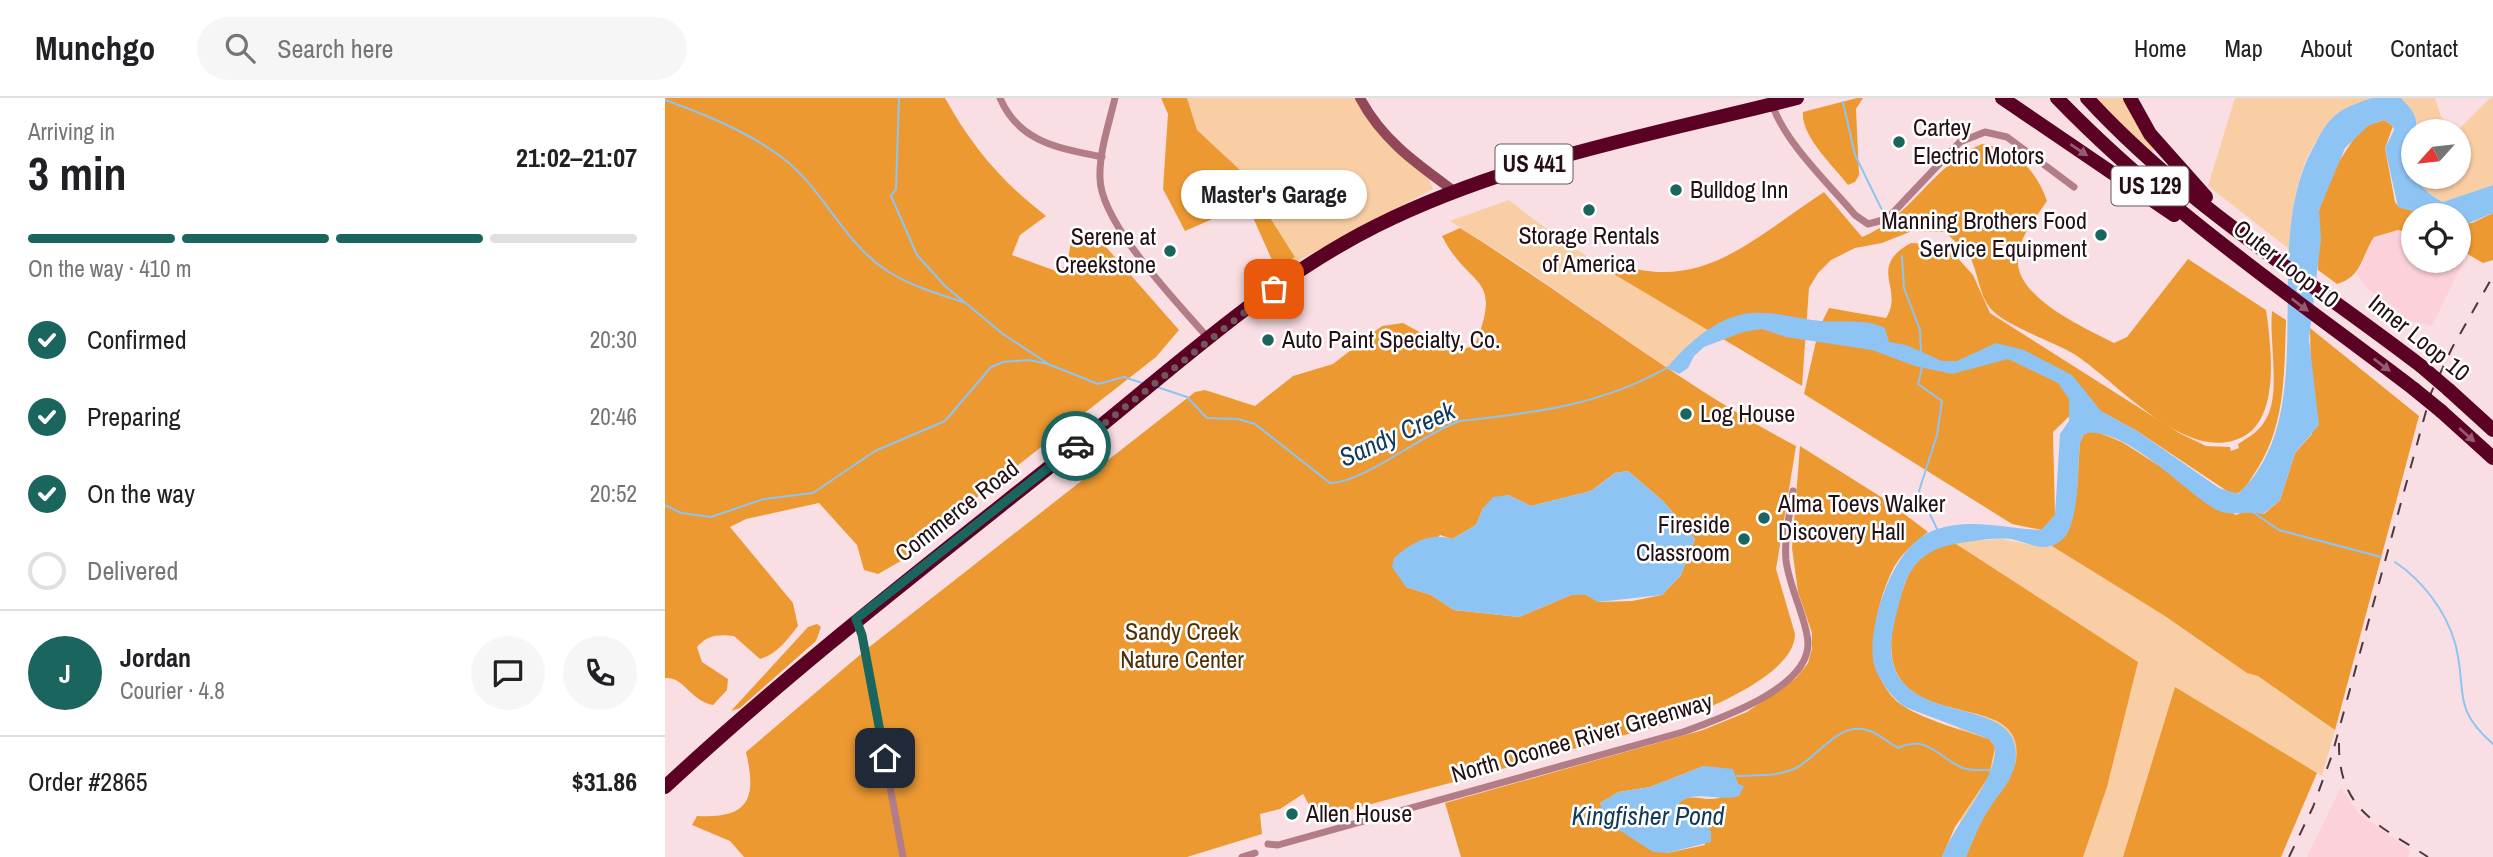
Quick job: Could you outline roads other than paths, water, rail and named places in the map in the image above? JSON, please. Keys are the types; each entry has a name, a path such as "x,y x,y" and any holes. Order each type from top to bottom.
{"highway":[{"name":"Commerce Road","path":"665,787 856,619 1209,338 1290,278 1342,246 1374,227 1454,191 1529,165 1797,98"},
{"path":"2003,98 2250,268"},
{"name":"Outer Loop 10","path":"2057,98 2131,172 2250,268 2414,389 2493,458"},
{"name":"Inner Loop 10","path":"2087,98 2134,145 2244,236 2357,316 2421,366 2493,430"},
{"path":"2130,98 2150,134 2168,157 2244,236"}],"street":[{"path":"1000,98 1015,123 1029,135 1052,146 1103,157"},
{"path":"1115,98 1103,157 1101,193 1110,216 1209,338"},
{"path":"1360,98 1389,141 1454,191"},
{"path":"1772,104 1780,123 1855,215 1868,224 1887,219 1960,142 1985,132 2007,137 2074,187"},
{"name":"North Oconee River Greenway","path":"1268,844 1278,845 1683,732 1739,710 1781,685 1803,662 1808,641 1790,583 1786,559 1786,531 1793,491"},
{"path":"856,619 862,635 903,857"},
{"path":"1242,857 1255,853"}],"water":[{"path":"2372,98 2401,98 2415,117 2401,119 2401,189 2425,189 2443,202 2493,185 2493,213 2471,222 2471,203 2401,203 2401,208 2398,207 2385,148 2394,130 2393,126 2384,120 2369,125 2345,148 2319,210 2321,239 2309,339 2319,425 2295,453 2280,500 2263,514 2221,512 2134,448 2099,433 2084,434 2080,443 2075,511 2066,536 2060,541 2045,547 2015,540 1988,539 1947,546 1918,561 1911,570 1901,596 1892,635 1891,648 1897,675 1913,692 2002,726 2014,741 2013,771 1982,821 1966,857 1942,857 1983,787 1994,760 1995,747 1989,739 1905,707 1889,692 1880,679 1873,659 1875,625 1880,606 1886,587 1905,553 1917,540 1930,532 1944,527 1972,524 2041,530 2055,515 2060,434 2069,421 2069,399 2058,383 2008,359 1952,374 1915,366 1872,350 1786,337 1762,329 1743,332 1704,347 1694,356 1688,368 1679,374 1667,368 1704,332 1727,319 1751,313 1877,325 1885,328 1889,342 1906,345 1942,361 1957,361 1996,343 2024,350 2072,375 2101,411 2137,431 2219,488 2238,494 2264,460 2279,420 2286,376 2290,234 2297,189 2313,148 2330,120 2346,108"},
{"path":"1628,471 1663,501 1695,539 1681,575 1662,595 1598,602 1586,595 1571,595 1519,617 1454,610 1431,595 1406,587 1392,567 1394,558 1421,540 1435,537 1452,539 1476,525 1483,508 1493,497 1508,495 1531,506 1591,491 1615,473"},
{"name":"Kingfisher Pond","path":"1704,766 1733,769 1738,784 1744,786 1739,796 1694,796 1686,798 1675,810 1703,819 1711,832 1711,842 1667,853 1653,852 1604,820 1600,803 1619,792 1650,787"}],"waterway":[{"path":"899,98 896,189 891,196 917,255 945,286 1003,334 1047,363"},
{"path":"665,100 727,125 771,149 811,186 847,233 873,261 906,281 963,302"},
{"path":"1843,102 1855,155 1884,214"},
{"path":"1902,256 1904,288 1920,330 1921,355"},
{"name":"Sandy Creek","path":"665,505 681,513 711,517 764,499 813,493 875,451 945,421 991,367 1003,362 1029,360 1048,364 1098,384 1124,377 1142,383"},
{"name":"Sandy Creek","path":"1157,387 1187,397 1207,418 1238,419 1255,424 1330,483 1344,481 1376,467 1460,421 1515,415 1593,399 1643,380 1668,367"},
{"path":"1922,368 1918,384 1942,401 1937,435 1919,491 1938,531"},
{"path":"2251,511 2279,530 2381,557"},
{"path":"2395,562 2415,578 2432,597 2446,619 2459,659 2466,708 2471,719 2493,744"},
{"path":"1737,776 1789,771 1805,762 1839,734 1859,729 1873,732 1898,748 1917,744 1932,749 1963,768 1991,770"}],"railway":[{"path":"2289,857 2313,807 2332,755 2431,393 2452,348 2493,276"},
{"path":"2339,743 2341,766 2346,785 2354,800 2378,825 2428,857"}],"place":[{"name":"Cartey Electric Motors","path":"1899,142"},
{"name":"Bulldog Inn","path":"1676,190"},
{"name":"Storage Rentals of America","path":"1589,210"},
{"name":"Manning Brothers Food Service Equipment","path":"2101,235"},
{"name":"Serene at Creekstone","path":"1170,251"},
{"name":"Master's Garage","path":"1274,289"},
{"name":"Auto Paint Specialty, Co.","path":"1268,340"},
{"name":"Log House","path":"1686,414"},
{"name":"Alma Toevs Walker Discovery Hall","path":"1764,518"},
{"name":"Fireside Classroom","path":"1744,539"},
{"name":"Allen House","path":"1292,814"}],"park label":[{"name":"Sandy Creek Nature Center","path":"1182,646"}]}
